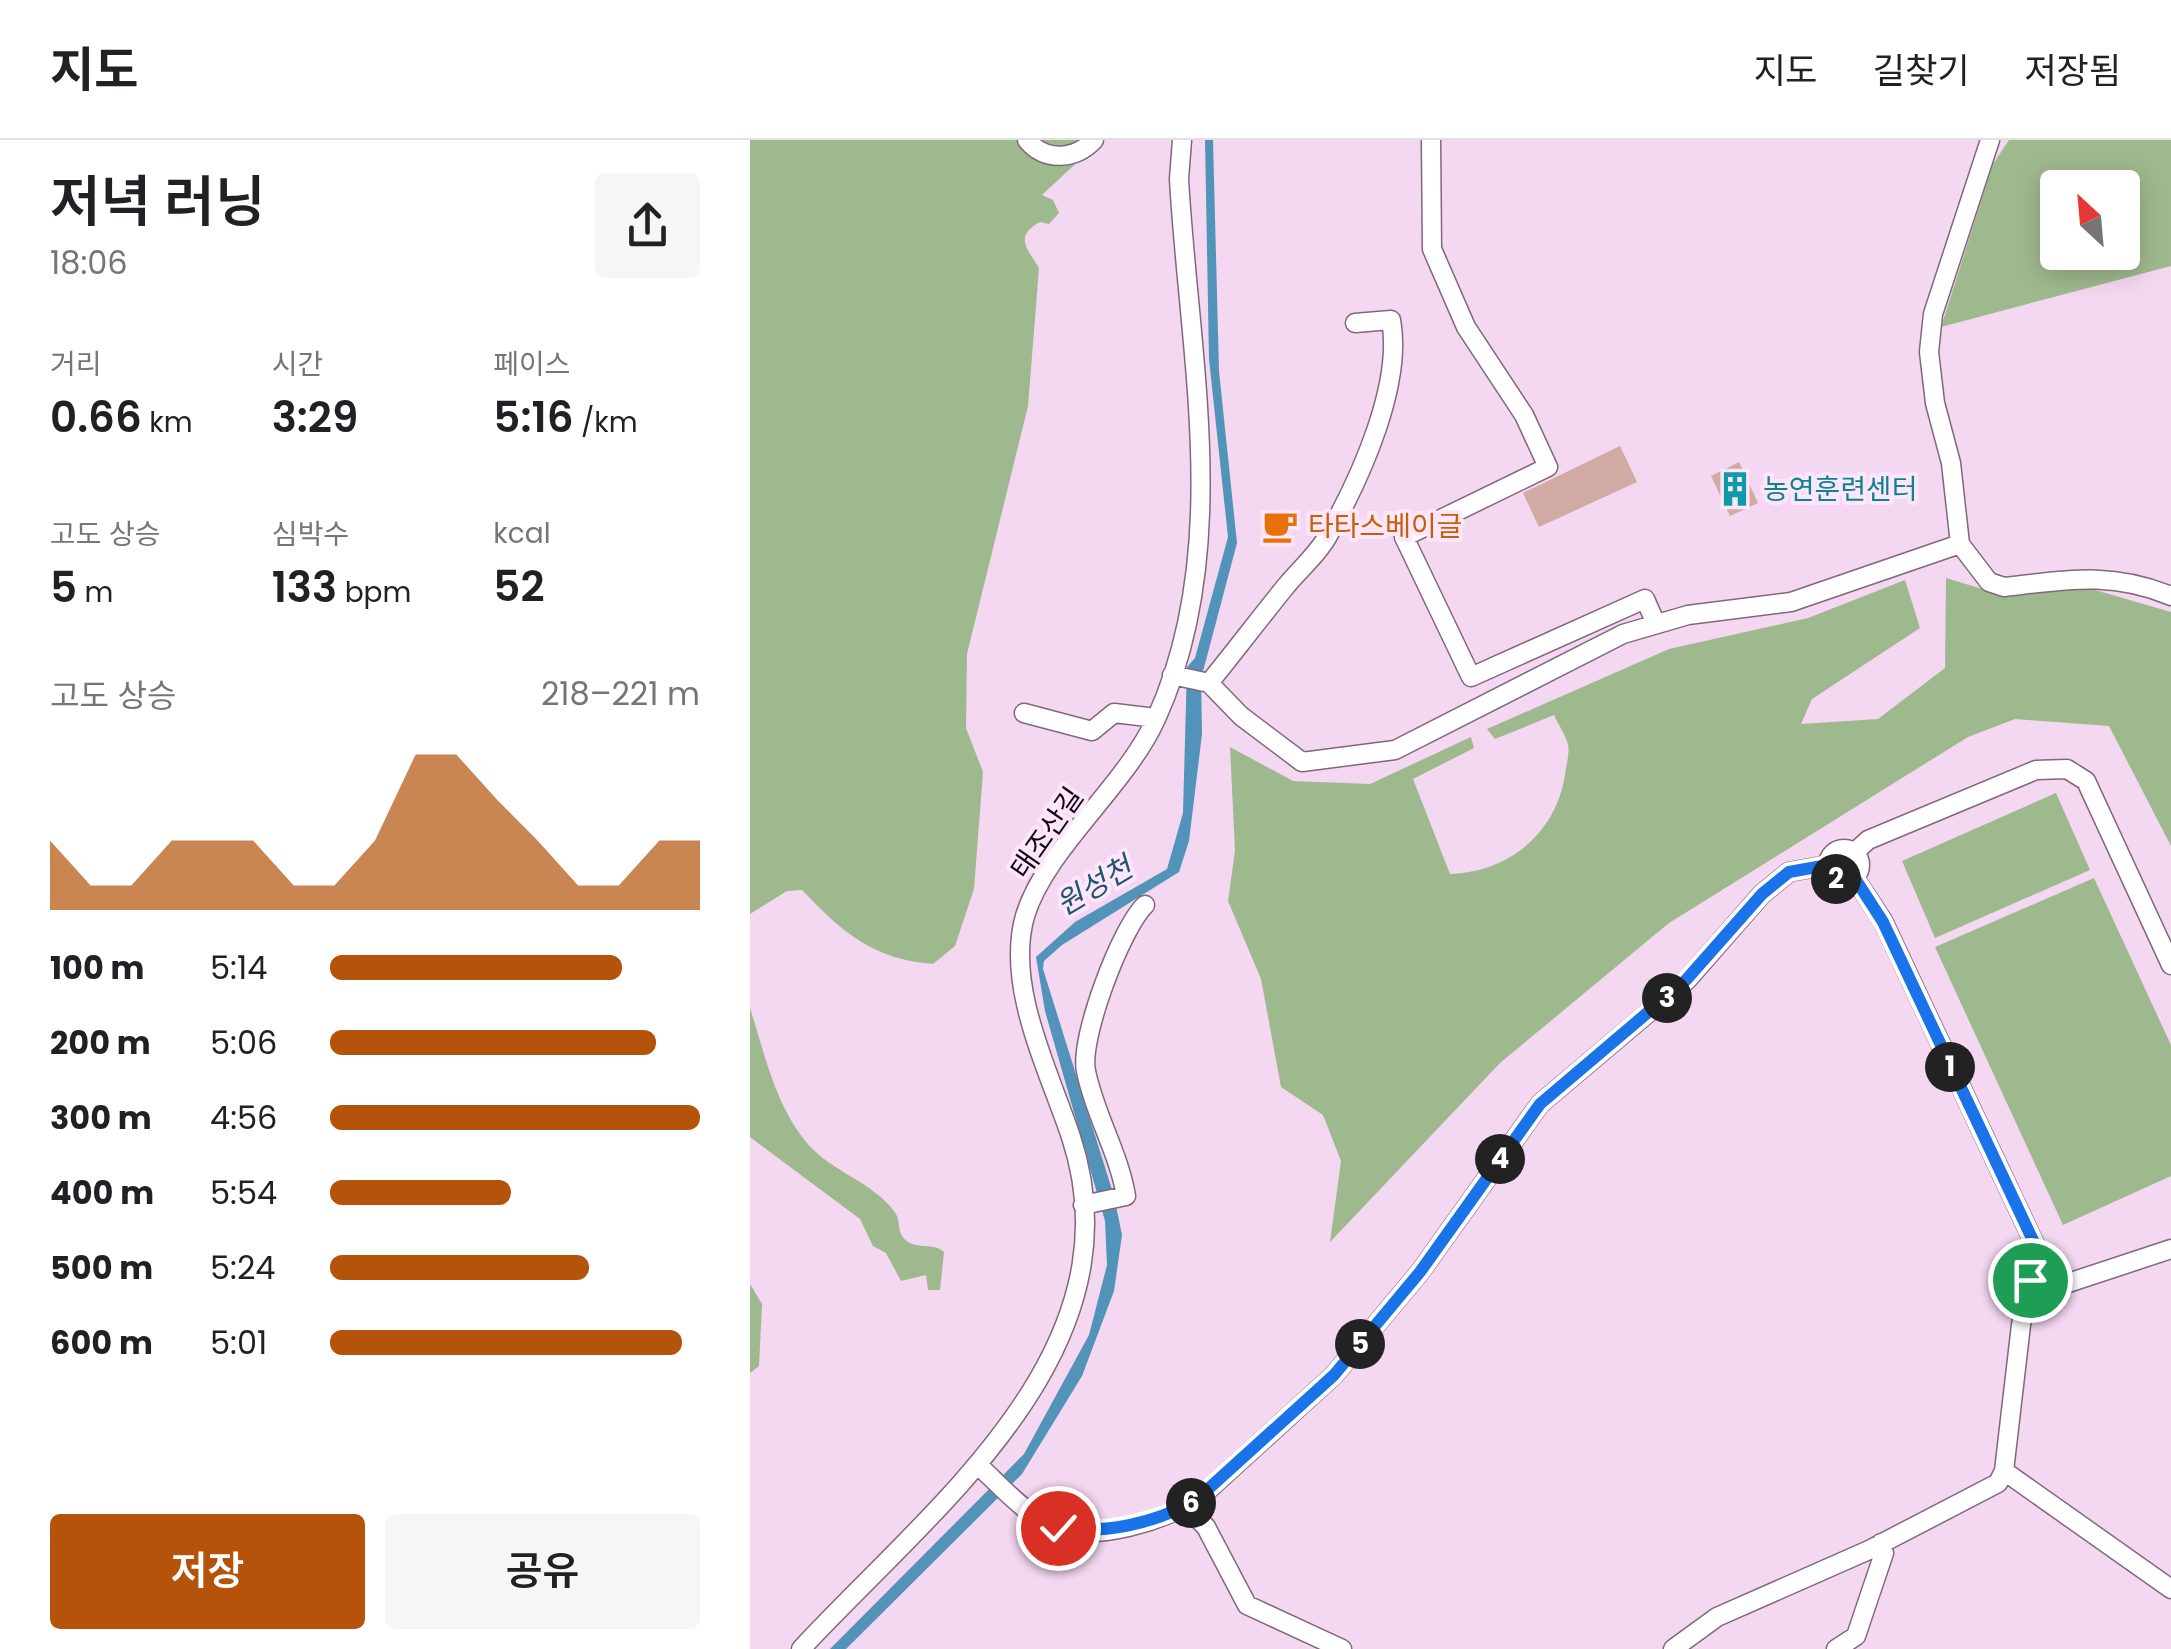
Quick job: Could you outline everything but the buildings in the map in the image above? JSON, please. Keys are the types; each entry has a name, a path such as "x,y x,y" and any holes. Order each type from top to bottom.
{"street":[{"path":"1028,140 1038,151 1065,156 1075,154 1094,140"},
{"name":"태조산길","path":"801,1649 986,1472 1058,1342 1084,1242 1089,1203 1023,987 1020,950 1026,914 1052,867 1138,753 1176,677 1201,550 1179,179 1182,140"},
{"path":"1430,140 1432,249 1444,282 1548,466 1404,537 1471,676 1645,599 1656,624"},
{"path":"1990,140 1934,314 1929,352 1951,464 1960,544 1989,582 2004,587 2096,577 2136,582 2171,596"},
{"path":"1206,683 1329,535 1357,472 1390,386 1395,340 1392,320 1355,323"},
{"path":"1176,677 1206,683 1241,716 1302,762 1395,750 1560,662 1656,624 1688,615 1791,602 1960,544"},
{"path":"1024,713 1092,731 1114,713 1156,718"},
{"path":"1828,865 1836,851 1855,852 1868,840 2036,770 2067,769 2086,781 2171,965"},
{"path":"1854,877 1860,866 1855,852"},
{"path":"1828,865 1836,879 1854,877"},
{"path":"986,1472 1008,1493 1058,1528 1083,1532 1140,1522 1185,1506 1334,1375 1420,1272 1540,1104 1686,980 1762,894 1789,872 1828,865"},
{"path":"1673,1649 1717,1617 1881,1544 1998,1483 2004,1472 2037,1249 1883,922 1854,877"},
{"path":"1089,1203 1126,1196 1084,1068 1107,980 1123,940 1145,905"},
{"path":"2030,1280 2062,1285 2171,1249"},
{"path":"2004,1472 2171,1589"},
{"path":"1185,1506 1206,1527 1246,1605 1342,1649"},
{"path":"1836,1649 1856,1636 1884,1552 1881,1544"}],"green space":[{"path":"750,140 1101,140 1042,195 1053,200 1059,213 1049,224 1040,222 1025,238 1039,268 1028,406 967,654 966,728 983,772 974,889 955,946 933,964 893,956 860,941 802,890 787,891 750,914"},
{"path":"2009,140 2171,140 2171,266 1941,327 1993,164"},
{"path":"1946,578 2002,595 2088,588 2171,612 2171,846 2109,726 2015,719 1968,737 1669,923 1500,1063 1330,1242 1341,1161 1323,1115 1281,1087 1261,979 1228,901 1235,851 1230,747 1293,781 1370,784 1471,737 1474,748 1413,779 1450,874 1472,872 1510,857 1540,831 1560,796 1568,755 1567,740 1554,715 1495,739 1487,729 1669,649 1808,618 1905,580 1920,628 1812,699 1801,724 1878,719 1945,668"},
{"path":"2056,793 2090,870 1935,938 1902,861"},
{"path":"2094,878 2171,1045 2171,1176 2063,1225 1935,947"},
{"path":"750,1008 772,1078 796,1128 817,1153 887,1203 896,1214 906,1241 944,1252 940,1290 928,1290 926,1275 901,1281 886,1253 873,1246 860,1219 750,1137"},
{"path":"750,1284 762,1304 759,1366 750,1373"}],"water":[{"path":"1205,140 1213,140 1219,371 1237,543 1201,679 1202,734 1189,841 1179,872 1062,945 1044,961 1043,969 1114,1196 1122,1235 1114,1291 1082,1376 1022,1474 846,1649 830,1649 1024,1454 1089,1335 1107,1265 1105,1221 1045,1011 1036,957 1075,922 1167,869 1183,813 1187,667 1195,658 1228,537 1209,359"}],"place":[{"name":"농연훈련센터","path":"1735,489"},
{"name":"타타스베이글","path":"1280,526"}],"route":[{"path":"1058,1528 1100,1531 1176,1512 1196,1500 1334,1375 1420,1272 1453,1220 1540,1104 1686,980 1762,894 1789,872 1828,865 1836,879 1846,881 1854,877 1883,922 2037,1249 2030,1280"}],"water label":[{"name":"원성천","path":"1094,886"}]}
